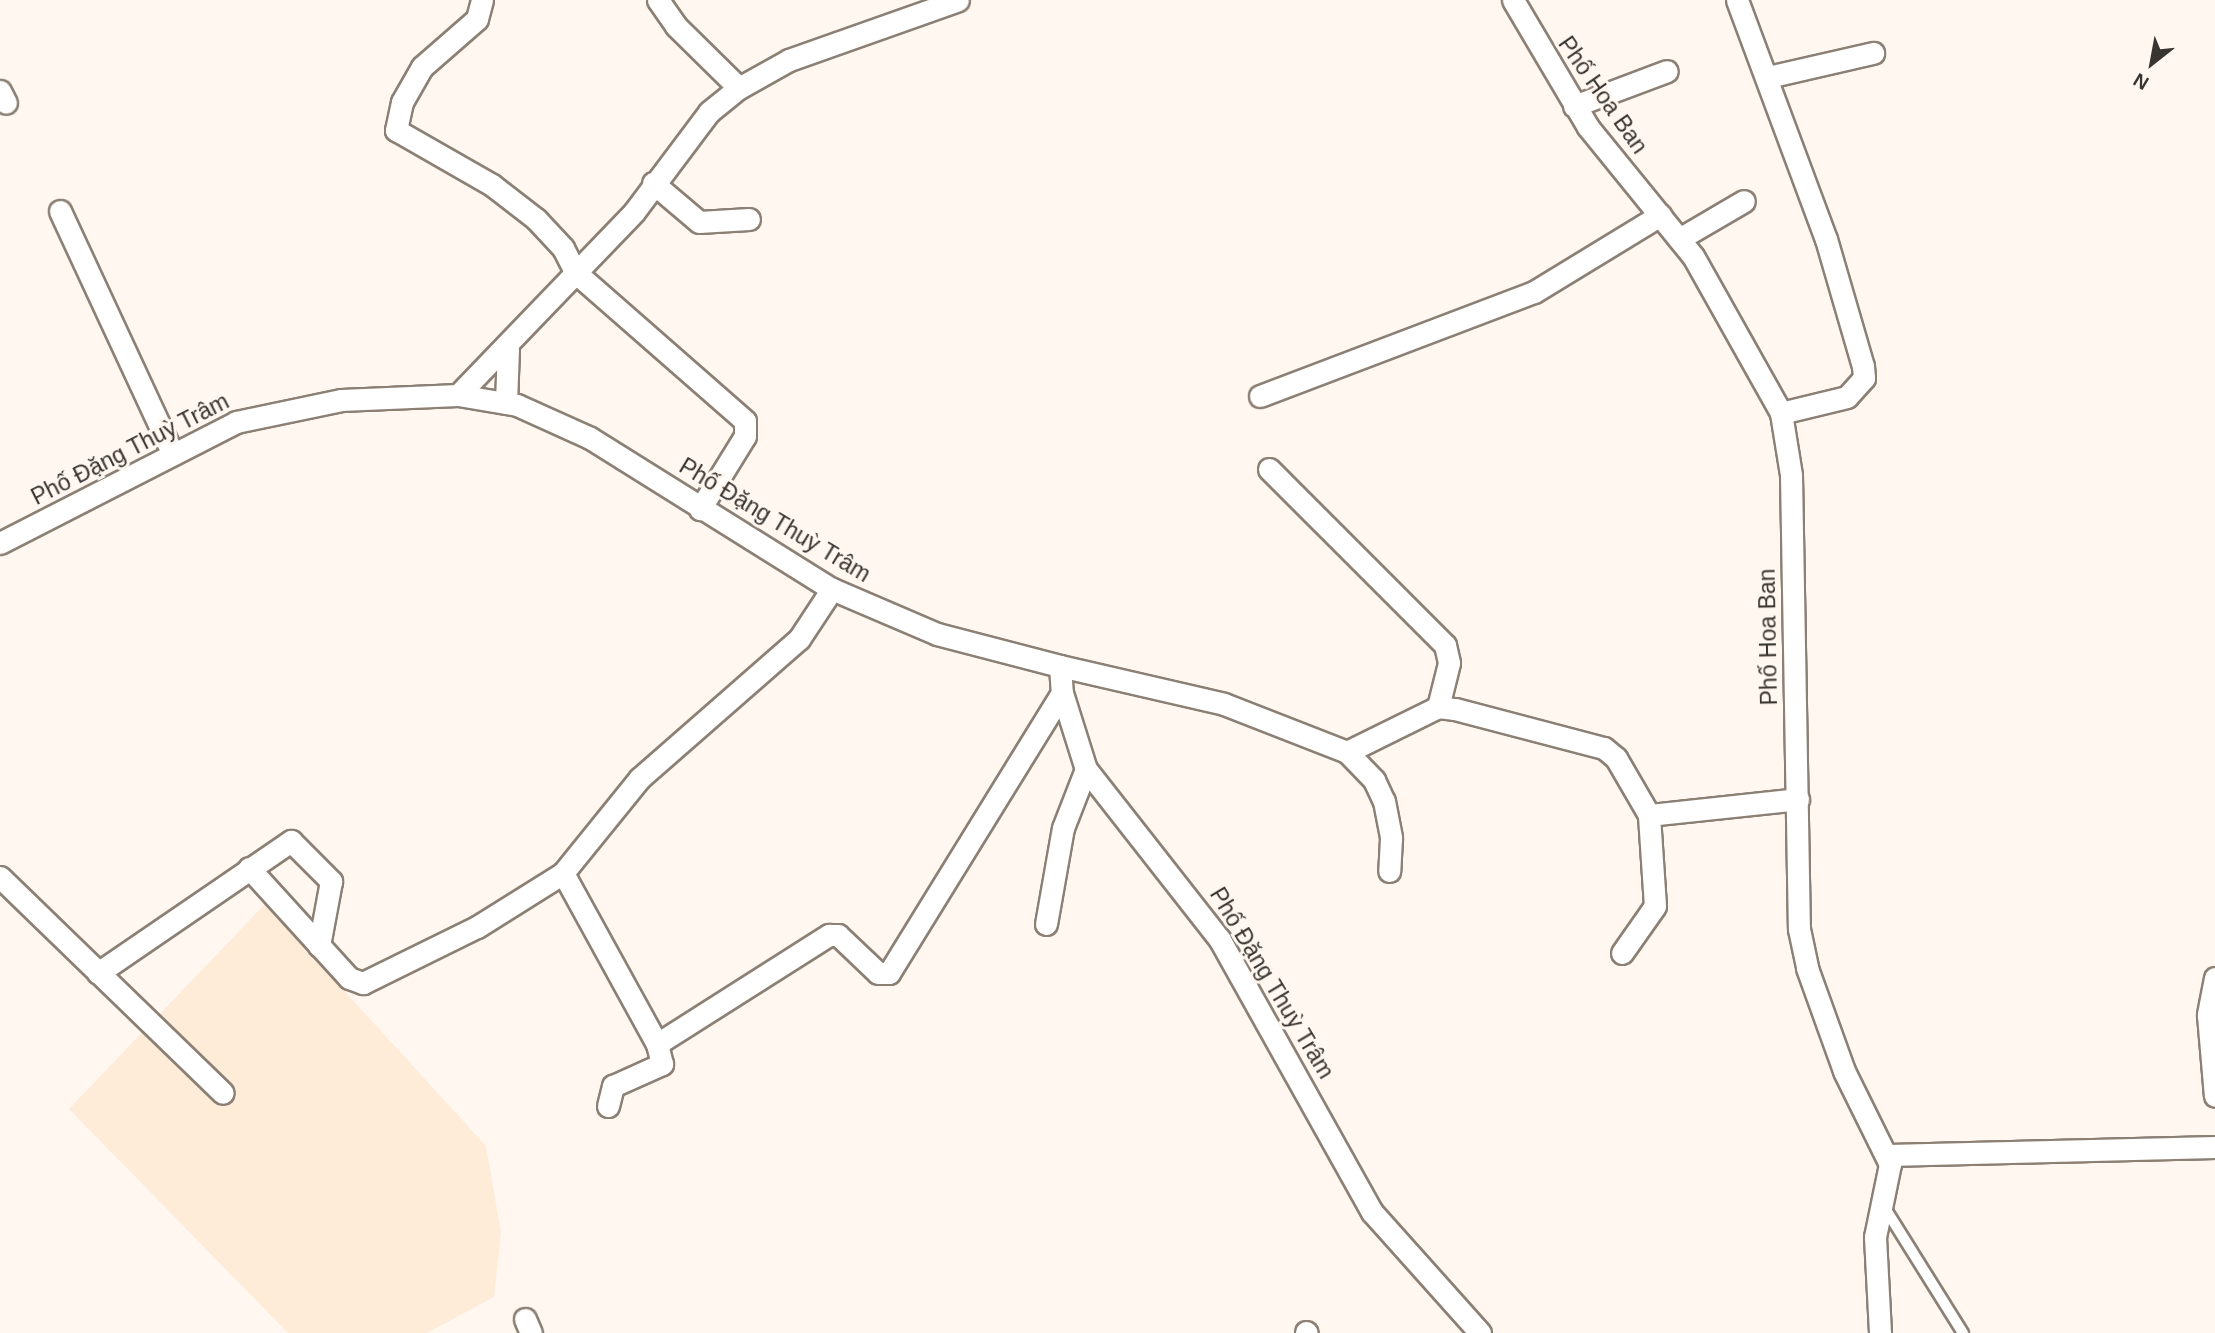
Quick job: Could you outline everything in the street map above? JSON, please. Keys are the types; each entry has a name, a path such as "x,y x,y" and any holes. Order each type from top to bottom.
{"street":[{"path":"482,0 477,19 422,67 401,102 396,130 492,185 536,219 563,248 575,272 745,421 745,436 700,509"},
{"path":"658,0 676,26 739,88"},
{"path":"458,395 508,349 575,272 634,212 653,183 709,112 739,88 789,60 958,0"},
{"name":"Phố Hoa Ban","path":"1513,0 1574,106 1679,239 1781,412 1791,475 1799,929 1807,968 1844,1071 1888,1155 1891,1177 1875,1237 1880,1333"},
{"path":"1737,0 1768,77 1791,155 1849,307 1864,378 1847,397 1781,412"},
{"path":"1768,77 1873,54"},
{"path":"1574,106 1667,71"},
{"path":"653,183 699,222 749,219"},
{"path":"1679,239 1744,201"},
{"path":"60,211 173,454"},
{"path":"1260,396 1534,292 1660,215"},
{"path":"506,403 508,349"},
{"name":"Phố Đặng Thuỳ Trâm","path":"0,543 236,422 271,412 386,396 458,395 506,403 590,438 832,589 937,634 1060,666 1062,693 1086,769 1220,940 1372,1212 1480,1333"},
{"path":"1269,469 1444,645 1449,663 1438,707"},
{"path":"249,868 349,978 363,983 477,927 562,873 640,778 799,639 832,589"},
{"path":"1060,666 1224,704 1347,752 1367,772 1384,801 1389,871"},
{"path":"657,1044 829,935 838,935 878,973 892,971 1062,693"},
{"path":"1347,752 1438,707 1562,733 1604,748 1629,776 1650,815 1657,870 1655,906 1622,953"},
{"path":"1046,924 1063,828 1086,769"},
{"path":"1650,815 1798,799"},
{"path":"98,973 291,841 329,875 319,946"},
{"path":"562,873 663,1059 660,1066 613,1086 608,1106"},
{"path":"0,877 223,1093"},
{"path":"2215,978 2208,1015 2215,1096"},
{"path":"1888,1155 2215,1147"}],"lane":[{"path":"1883,1205 1963,1333"}],"shaded area":[{"path":"265,904 486,1146 501,1233 494,1297 427,1333 288,1333 69,1109"}]}
